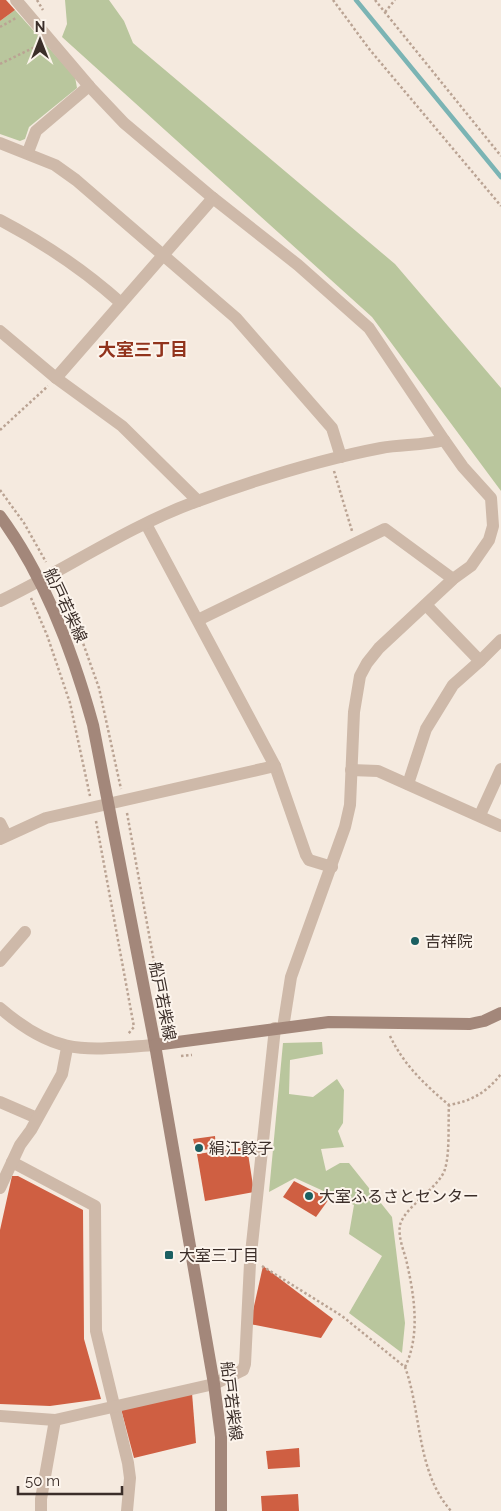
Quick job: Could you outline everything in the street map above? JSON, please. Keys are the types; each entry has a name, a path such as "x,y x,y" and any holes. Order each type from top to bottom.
{"street":[{"path":"0,1416 56,1420 214,1384 243,1370 245,1364 250,1263 279,1028 291,977 332,867 350,805 354,712 360,676 367,662 378,648 453,579 471,566 489,540 497,507 487,492 463,467 369,328 298,265 213,198 124,123 89,86 16,0"},
{"path":"28,152 36,131 89,86"},
{"path":"0,143 28,152 54,165 76,180 236,318 332,428 336,459"},
{"path":"56,378 213,198"},
{"path":"0,220 34,238 85,271 121,303"},
{"path":"0,331 56,378 122,426 198,501"},
{"path":"0,601 146,524 198,501 336,459 382,448 426,445 444,440"},
{"name":"船戸若柴線","path":"0,516 39,581 63,633 82,684 93,725 155,1045 214,1384 221,1437 221,1511"},
{"path":"146,524 275,766 306,855 309,860 332,867"},
{"path":"198,620 385,529 453,579"},
{"path":"426,605 480,661"},
{"path":"408,784 426,729 453,685 501,640"},
{"path":"0,823 3,837 46,818 275,766"},
{"path":"480,816 501,769"},
{"path":"351,770 378,771 501,826"},
{"path":"0,961 26,932"},
{"path":"0,1008 18,1024 41,1038 67,1048 97,1049 155,1045 329,1022 470,1024 484,1021 501,1013"},
{"path":"0,1188 20,1145 62,1074 67,1048"},
{"path":"0,1102 37,1118"},
{"path":"12,1162 95,1206 96,1331 130,1478 126,1511"},
{"path":"41,1511 41,1499 56,1420"}],"path":[{"path":"333,0 370,50 501,206"},
{"path":"375,0 501,156"},
{"path":"385,12 395,0"},
{"path":"0,27 26,13"},
{"path":"0,64 42,43"},
{"path":"0,430 56,378"},
{"path":"336,459 356,543"},
{"path":"384,1023 399,1056 408,1068 450,1105"},
{"path":"450,1105 474,1099 493,1084 501,1074"},
{"path":"450,1105 445,1170 406,1216 400,1225 400,1237 412,1286 414,1324 412,1351 405,1367 420,1444 440,1496 451,1511"},
{"path":"250,1263 262,1266 342,1316 405,1367"}],"green space":[{"path":"65,0 109,0 124,21 133,43 395,264 501,388 501,491 372,317 62,37 67,24"},
{"path":"15,10 75,77 77,88 29,127 25,139 20,141 0,134 0,21"},
{"path":"322,1042 323,1054 290,1060 289,1094 313,1097 337,1079 344,1090 343,1123 338,1131 344,1147 321,1149 326,1171 340,1163 349,1163 392,1217 405,1323 402,1353 349,1313 382,1256 349,1234 354,1205 295,1178 269,1192 283,1043"}],"building":[{"path":"0,0 6,0 15,10 0,21"},
{"path":"215,1136 216,1148 196,1151 193,1139"},
{"path":"247,1147 254,1192 205,1201 197,1154"},
{"path":"12,1176 18,1176 83,1210 84,1339 101,1399 50,1406 0,1404 0,1230"},
{"path":"294,1181 329,1199 316,1217 283,1197"},
{"path":"263,1266 333,1319 321,1338 250,1324"},
{"path":"192,1393 196,1443 134,1458 121,1409"},
{"path":"299,1448 300,1467 268,1469 266,1451"},
{"path":"298,1494 299,1511 262,1511 261,1496"}],"waterway":[{"path":"356,0 501,177"}],"place":[{"name":"吉祥院","path":"415,941"},
{"name":"絹江餃子","path":"199,1148"},
{"name":"大室ふるさとセンター","path":"309,1196"},
{"name":"大室三丁目","path":"169,1255"}],"district":[{"name":"大室三丁目","path":"143,350"}]}
